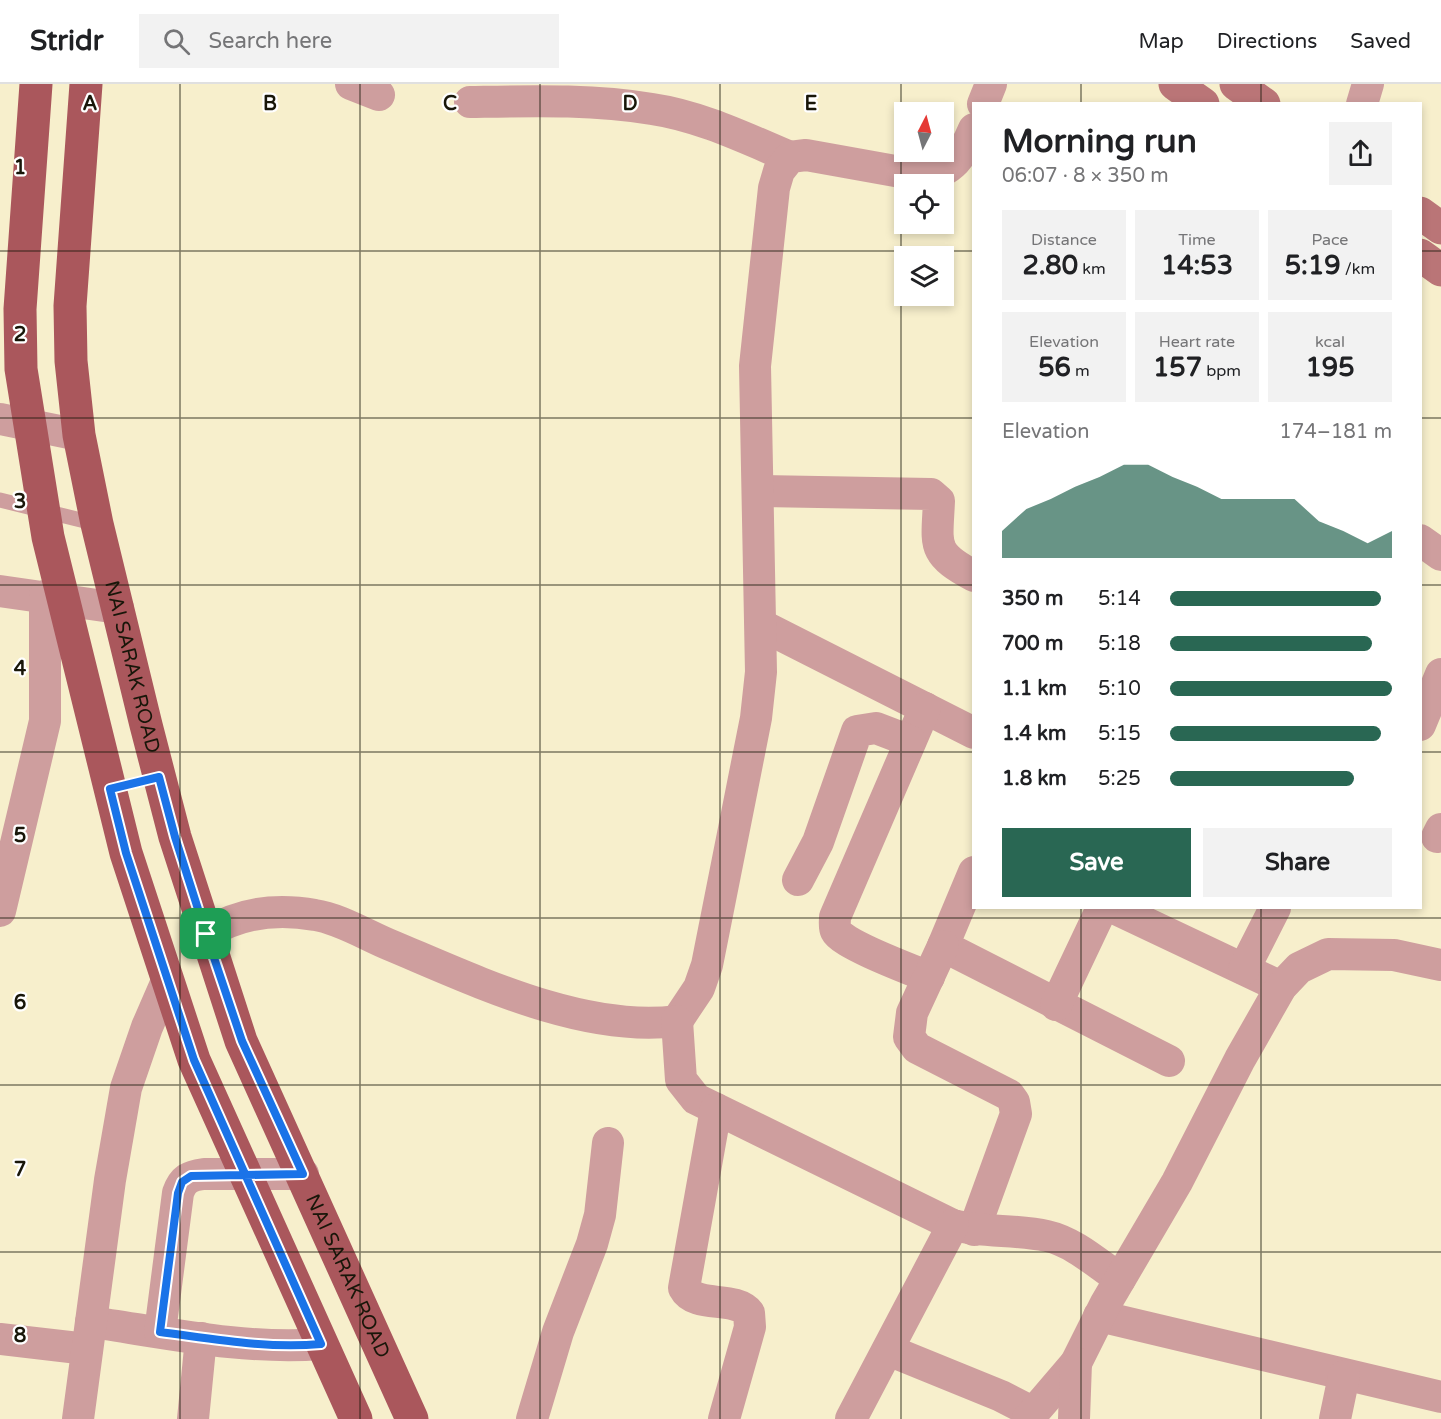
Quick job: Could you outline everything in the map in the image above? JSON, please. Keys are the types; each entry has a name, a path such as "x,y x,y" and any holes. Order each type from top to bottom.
{"main road":[{"path":"36,84 20,309 21,369 14,422 44,513 54,597 110,789 126,853 194,1060 356,1419"},
{"name":"NAI SARAK ROAD","path":"86,84 70,306 71,362 79,435 159,777 175,837 242,1041 412,1419"},
{"path":"1175,84 1200,102"},
{"path":"1236,84 1261,102"},
{"path":"1422,214 1441,228"},
{"path":"1422,256 1441,270"},
{"path":"110,789 159,777"}],"street":[{"path":"984,102 991,84"},
{"path":"1363,102 1368,84"},
{"path":"470,102 581,101 654,109 715,126 790,156 806,155 923,176 941,174 953,165 972,132"},
{"path":"790,156 779,171 774,188 755,366 761,625 756,718 706,966 695,996 677,1021 681,1080 696,1099 963,1228 1048,1236 1066,1243 1120,1279"},
{"path":"14,422 79,435"},
{"path":"758,490 931,494 939,501 939,551 945,559 972,575"},
{"path":"1422,541 1441,555"},
{"path":"0,591 118,608"},
{"path":"0,911 45,721 54,597"},
{"path":"761,625 925,708 972,729"},
{"path":"1422,721 1441,674"},
{"path":"925,708 835,917 835,924 836,931 849,942 929,977"},
{"path":"798,880 818,842 857,731 876,728 910,741"},
{"path":"851,1419 888,1350 963,1228 1017,1114 1014,1102 1009,1095 917,1048 909,1037 912,1013 972,877"},
{"path":"1056,1005 1102,909"},
{"path":"1116,909 1281,987"},
{"path":"1244,969 1274,909"},
{"path":"206,934 219,925 251,913 283,911 318,915 499,991 609,1021 652,1024 677,1021"},
{"path":"943,946 1169,1061"},
{"path":"888,1350 1001,1396 1031,1416 1076,1363 1099,1316 1177,1182 1240,1059 1281,987 1299,968 1328,954 1394,955 1441,965"},
{"path":"78,1419 110,1180 126,1088 147,1027 167,981"},
{"path":"716,1109 684,1288 687,1294 694,1297 739,1306 749,1313 750,1327 724,1419"},
{"path":"532,1419 558,1332 592,1244 600,1215 608,1143"},
{"path":"160,1332 178,1193 182,1182 191,1176 303,1174"},
{"path":"1099,1316 1344,1376 1441,1397"},
{"path":"0,1339 160,1332 292,1347 321,1344"},
{"path":"193,1419 201,1338"},
{"path":"1074,1419 1076,1363"},
{"path":"1335,1419 1344,1376"}],"lane":[{"path":"0,500 44,513 98,524"}],"route":[{"path":"206,934 175,837 159,777 110,789 126,853 194,1060 220,1117 245,1174 321,1344 292,1347 235,1343 160,1332 178,1193 182,1182 191,1176 204,1174 245,1174 303,1174 242,1041 206,934"}]}
